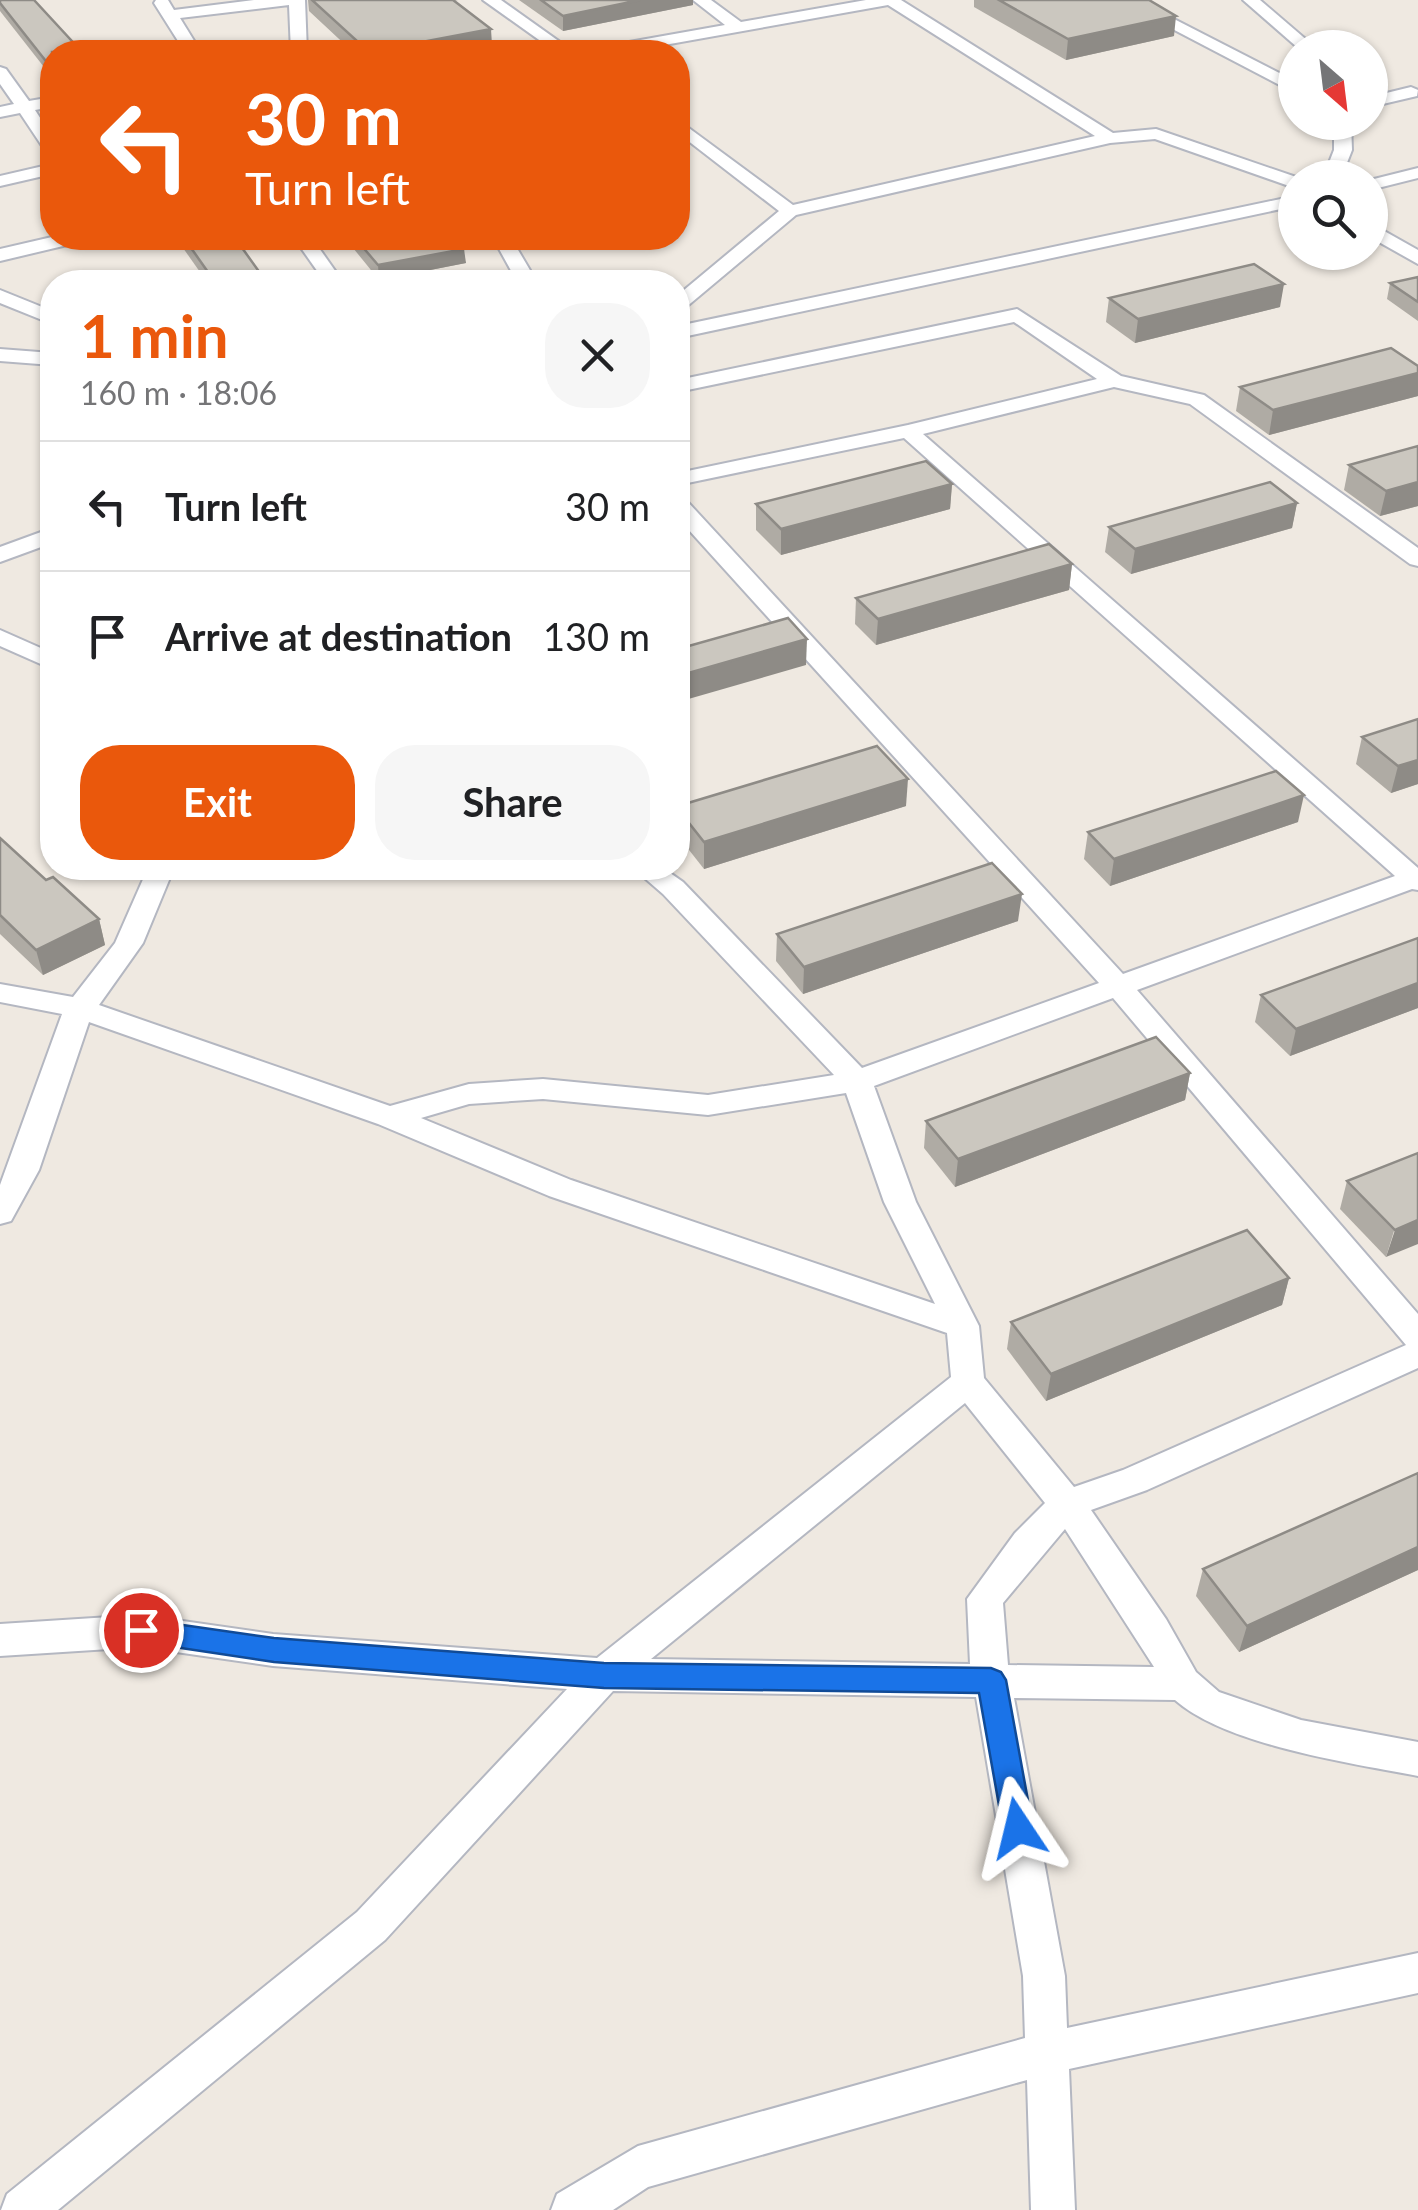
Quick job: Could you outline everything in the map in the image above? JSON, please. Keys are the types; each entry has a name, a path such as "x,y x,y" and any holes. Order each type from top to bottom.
{"street":[{"path":"492,0 549,40"},
{"path":"701,0 739,28"},
{"path":"670,40 890,0 1110,138"},
{"path":"1125,0 1278,79"},
{"path":"1251,0 1287,30"},
{"path":"186,40 165,7 285,1 295,40"},
{"path":"0,72 40,131"},
{"path":"1388,98 1411,92"},
{"path":"0,112 40,104"},
{"path":"690,134 790,212"},
{"path":"690,294 790,212 1110,138 1156,134 1278,176"},
{"path":"0,181 40,172"},
{"path":"1388,180 1418,174"},
{"path":"690,330 1278,206"},
{"path":"1388,240 1418,258"},
{"path":"0,255 40,246"},
{"path":"0,296 40,313"},
{"path":"784,311 830,351"},
{"path":"690,383 1017,315 1114,381 1197,399 1418,559"},
{"path":"0,356 40,358"},
{"path":"690,476 908,431 1114,381"},
{"path":"389,1117 468,1094 543,1089 708,1106 857,1081 1417,879 908,431"},
{"path":"690,518 1118,986 1418,1336"},
{"path":"0,555 40,539"},
{"path":"0,637 40,656"},
{"path":"0,1212 24,1170 79,1008 100,989 140,930 157,880"},
{"path":"663,880 857,1081 900,1202 963,1326 968,1382 1067,1504 1153,1630 1184,1684 1206,1704 1302,1738 1418,1759"},
{"path":"0,992 79,1008 389,1117 560,1188 963,1326"},
{"path":"1052,2210 1044,1976 991,1680 985,1641 986,1600 1028,1543 1067,1504 1135,1480 1418,1354"},
{"path":"23,2210 371,1926 604,1675 968,1382"},
{"path":"0,1640 141,1630 274,1650 604,1675 1184,1684"},
{"path":"573,2210 638,2168 1047,2052 1418,1973"}],"building":[{"path":"34,0 71,40 40,40 40,54 0,3"},
{"path":"312,0 453,0 491,29 433,40 356,40"},
{"path":"541,0 640,0 563,16"},
{"path":"999,0 1149,0 1176,16 1068,39"},
{"path":"192,250 244,250 258,270 207,270"},
{"path":"365,250 459,250 378,265"},
{"path":"1254,264 1284,284 1138,319 1109,298"},
{"path":"1418,277 1418,302 1390,283"},
{"path":"1391,348 1418,366 1418,373 1273,410 1240,387"},
{"path":"1418,446 1418,482 1386,491 1349,465"},
{"path":"926,461 952,484 781,529 756,504"},
{"path":"1270,482 1297,503 1135,549 1109,527"},
{"path":"1049,544 1072,564 878,619 856,598"},
{"path":"788,618 807,639 690,673 690,646"},
{"path":"1418,719 1418,760 1398,766 1362,737"},
{"path":"877,746 908,779 704,842 690,824 690,802"},
{"path":"1276,771 1304,795 1114,859 1088,832"},
{"path":"0,838 40,875 40,880 56,880 99,919 36,950 0,915"},
{"path":"992,863 1022,894 804,967 777,934"},
{"path":"1418,938 1418,983 1296,1029 1261,995"},
{"path":"1156,1037 1190,1073 958,1159 926,1121"},
{"path":"1418,1153 1418,1220 1395,1230 1347,1181"},
{"path":"1247,1230 1289,1278 1051,1374 1011,1322"},
{"path":"1418,1473 1418,1547 1247,1626 1203,1569"}],"route":[{"path":"141,1630 274,1650 604,1675 991,1680 1018,1828"}]}
